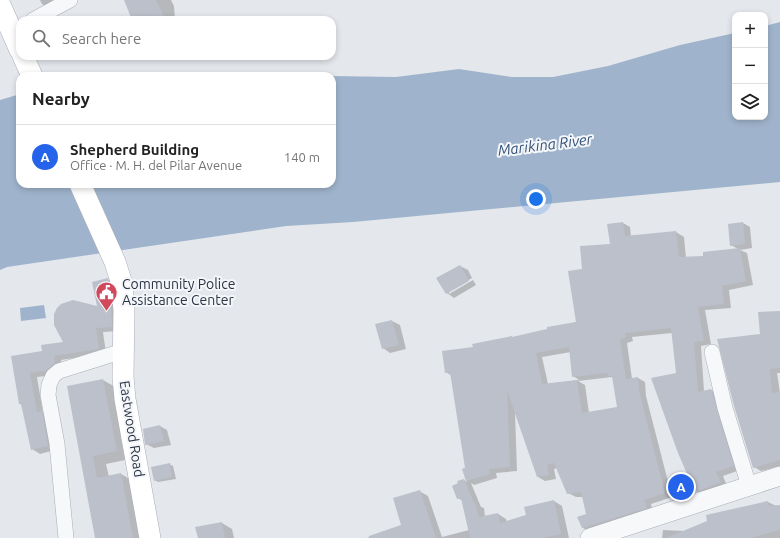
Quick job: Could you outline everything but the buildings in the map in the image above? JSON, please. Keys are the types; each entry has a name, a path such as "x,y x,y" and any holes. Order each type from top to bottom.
{"main road":[{"path":"0,5 16,29"},
{"path":"25,60 30,72"},
{"name":"Eastwood Road","path":"82,188 115,262 124,295 123,351 125,399 139,468 150,538"}],"street":[{"path":"40,16 70,0"},
{"path":"66,538 57,444 48,395 48,385 53,376 59,371 123,351"},
{"path":"712,352 725,408 749,486"},
{"path":"590,538 780,476"}],"water":[{"name":"Marikina River","path":"780,22 780,182 353,222 286,226 7,267 0,270 0,100 16,95 16,188 336,188 336,76 396,77 459,69 512,77 553,77 608,66 680,45 732,34 732,120 768,120 768,25"},
{"path":"44,305 46,318 21,321 20,308"}],"place":[{"name":"Community Police Assistance Center","path":"106,312"},
{"name":"Shepherd Building","path":"681,487"}]}
